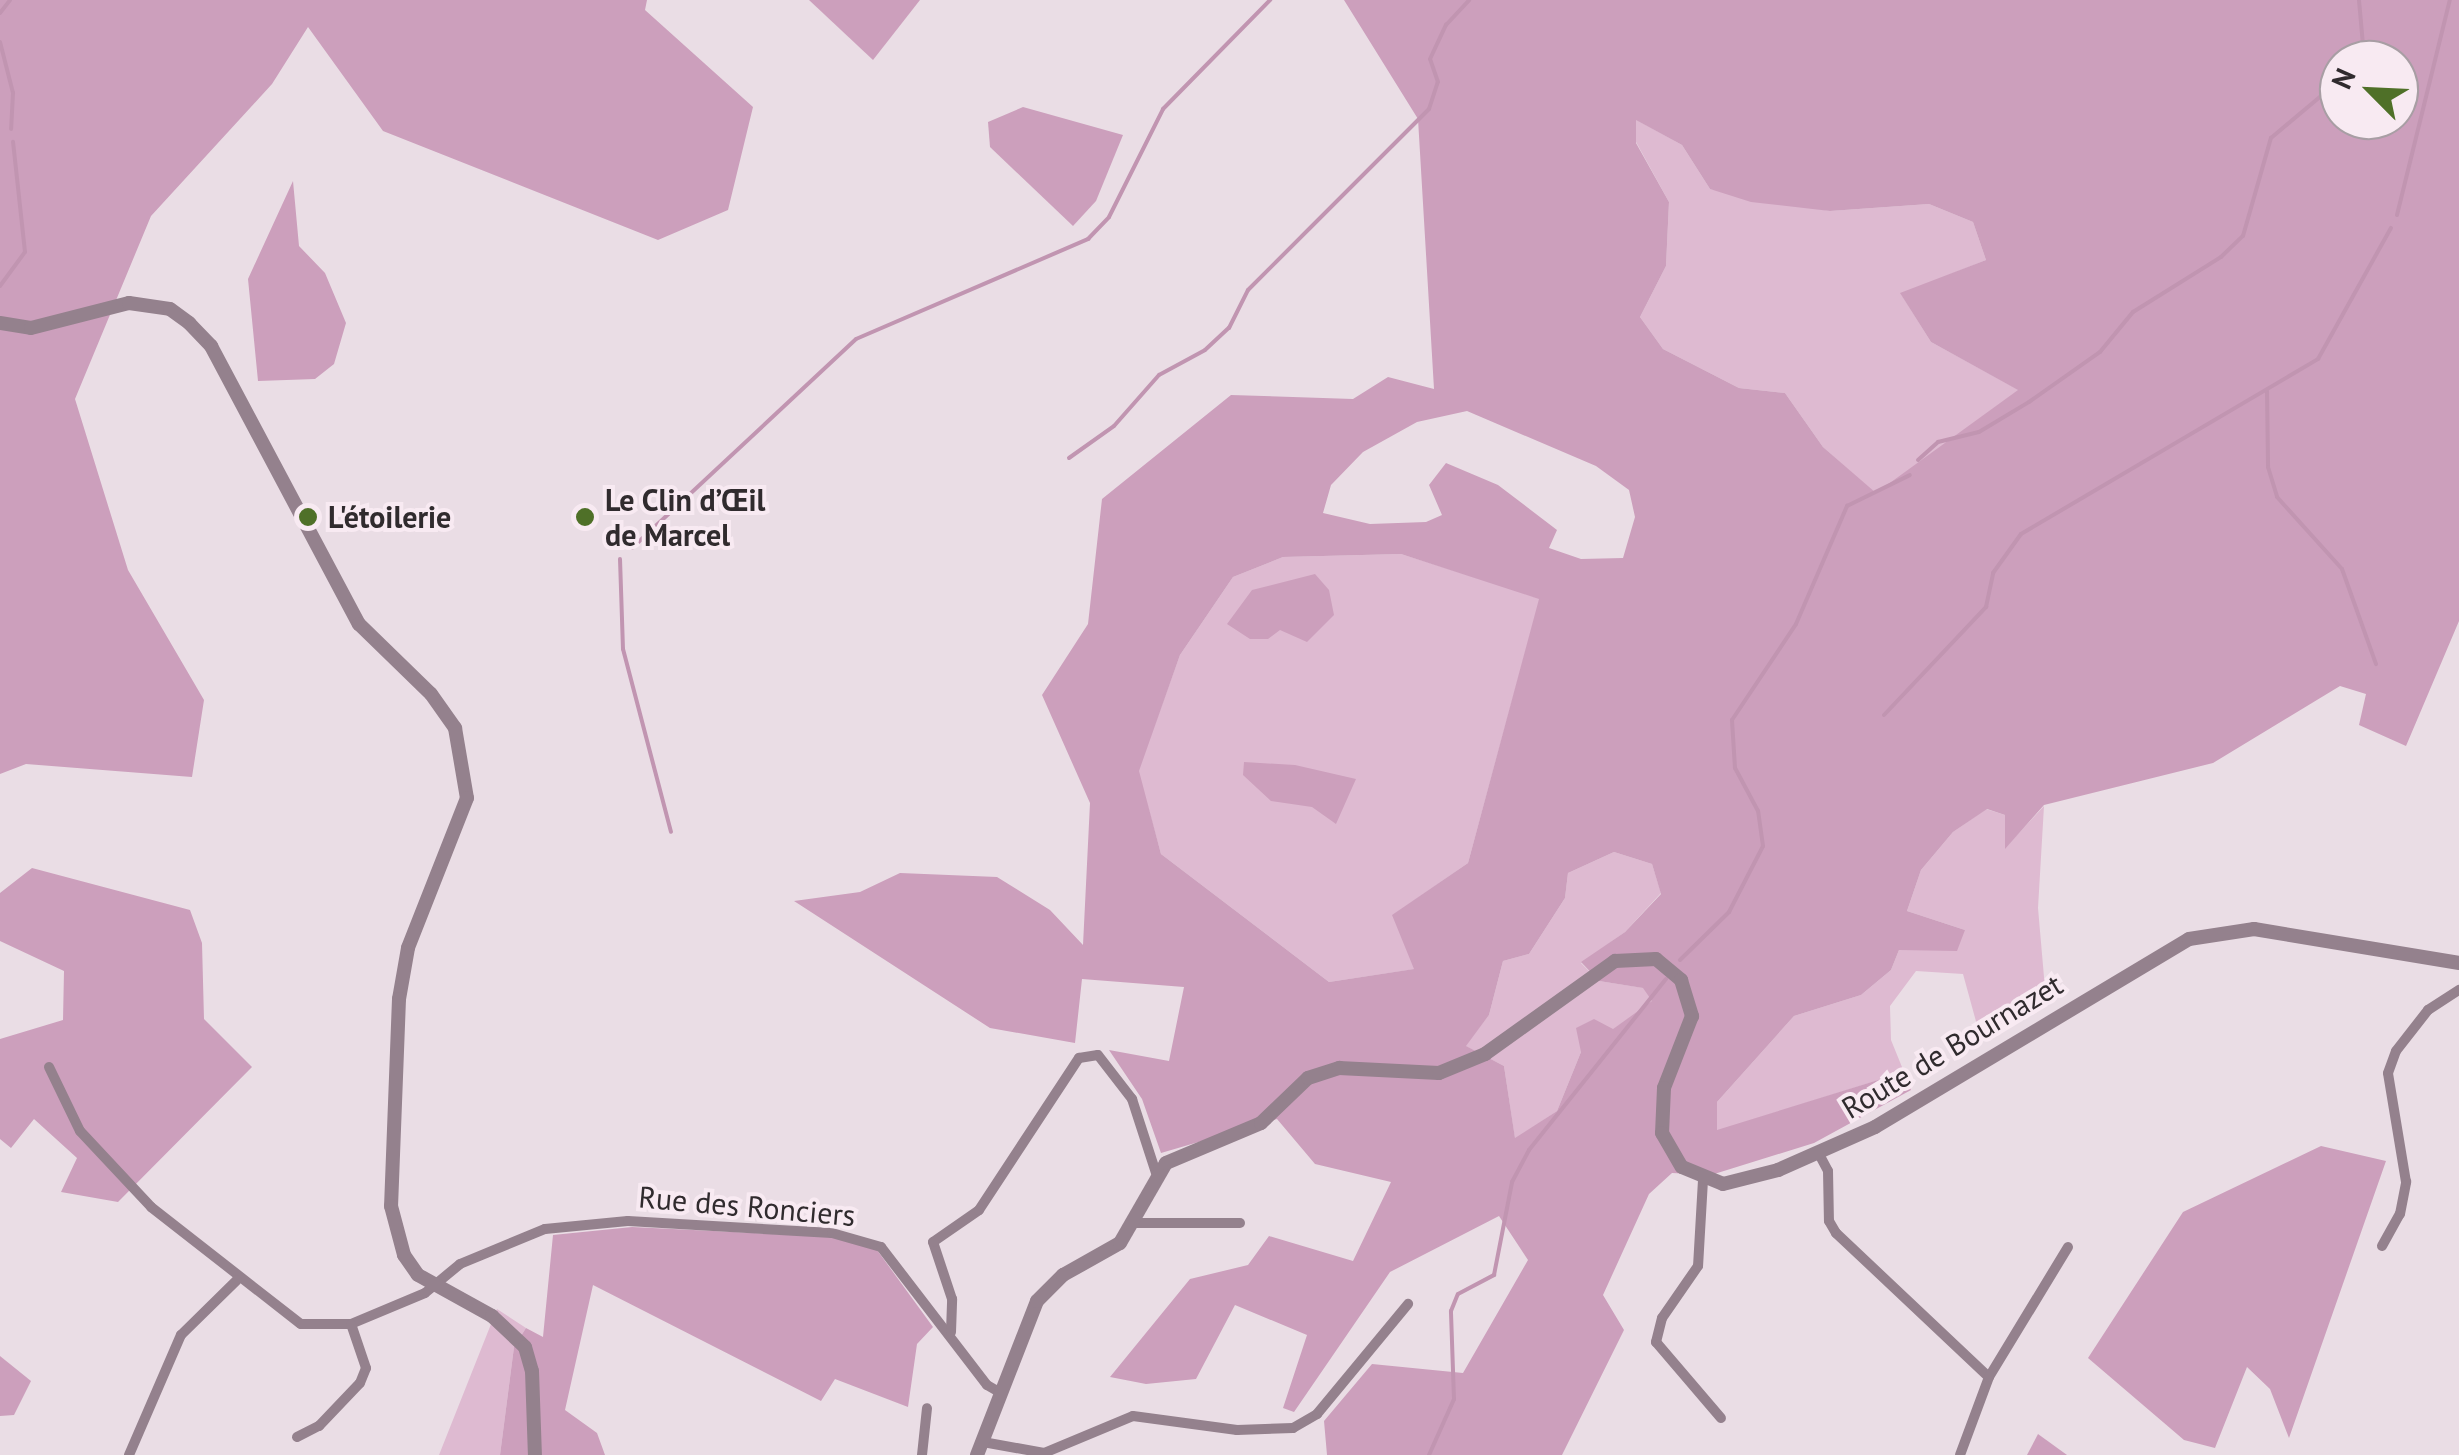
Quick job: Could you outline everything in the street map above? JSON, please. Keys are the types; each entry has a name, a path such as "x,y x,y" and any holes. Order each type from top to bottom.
{"street":[{"path":"0,323 31,328 129,302 170,310 190,323 211,346 350,612 373,644 431,694 455,728 467,798 408,948 389,1176 404,1255 431,1286 492,1316 524,1346 532,1371 534,1455"},
{"name":"Route de Bournazet","path":"1703,1180 1736,1182 1819,1154 1906,1109 2189,939 2254,929 2459,963"},
{"path":"1408,1304 1316,1414 1294,1428 1237,1430 1133,1416 1044,1453 980,1448 1044,1290 1120,1242 1134,1223 1156,1173 1185,1151 1261,1123 1308,1078 1340,1068 1439,1073 1519,1036 1614,961 1638,956 1671,968 1692,1016 1664,1088 1662,1133 1682,1167 1703,1180 1698,1266 1662,1318 1656,1342 1721,1418"},
{"path":"2382,1246 2400,1214 2406,1182 2388,1073 2396,1051 2428,1010 2459,990"},
{"path":"951,1332 956,1324 952,1299 933,1242 968,1222 1079,1058 1091,1053 1132,1098 1156,1173"},
{"path":"49,1067 80,1131 151,1207 237,1280 301,1324 351,1324 366,1368 360,1383 319,1426 297,1437"},
{"path":"1819,1154 1828,1171 1829,1221 1836,1233 1989,1377"},
{"name":"Rue des Ronciers","path":"351,1324 431,1286 498,1246 585,1223 832,1234 880,1247 951,1332 987,1386 1001,1393"},
{"path":"1134,1223 1240,1223"},
{"path":"1960,1455 1989,1377 2068,1247"},
{"path":"129,1455 180,1334 237,1280"},
{"path":"922,1455 927,1408"}],"shaded area":[{"path":"0,0 647,0 645,10 753,107 728,210 658,240 383,131 308,27 272,84 151,216 75,399 128,570 204,700 192,777 26,764 0,774"},
{"path":"809,0 920,0 873,60"},
{"path":"1344,0 2459,0 2459,621 2406,746 2359,725 2366,694 2340,686 2213,763 2044,805 2005,849 2005,815 1987,809 1953,832 1921,870 1907,911 1965,930 1957,951 1899,950 1891,970 1861,995 1794,1016 1717,1102 1717,1130 1904,1072 1911,1090 1814,1143 1711,1175 1672,1173 1649,1194 1603,1295 1624,1330 1562,1455 1327,1455 1324,1421 1372,1364 1463,1373 1528,1260 1499,1216 1390,1272 1294,1412 1283,1408 1307,1335 1235,1305 1196,1379 1146,1384 1110,1377 1190,1279 1248,1265 1269,1236 1353,1261 1391,1182 1315,1164 1277,1119 1161,1153 1142,1099 1109,1050 1169,1061 1184,987 1082,979 1075,1043 990,1028 794,901 860,892 900,873 997,877 1050,910 1083,945 1090,803 1042,695 1088,624 1102,499 1231,395 1353,399 1388,377 1434,389 1418,119","holes":["1636,120 1682,145 1710,189 1751,202 1830,211 1929,204 1973,222 1986,260 1900,293 1931,342 2018,390 1876,493 1823,447 1785,393 1739,388 1663,349 1640,317 1666,266 1669,202 1636,143","1467,411 1596,466 1629,490 1635,517 1623,558 1581,559 1549,548 1557,530 1498,485 1446,463 1429,485 1442,515 1426,522 1370,524 1323,513 1331,485 1363,452 1417,422","1401,554 1539,599 1468,863 1392,915 1414,969 1329,982 1161,854 1139,771 1180,655 1233,577 1283,557","1614,852 1652,864 1661,894 1625,932 1581,962 1599,981 1643,988 1652,1001 1613,1029 1594,1019 1576,1028 1581,1052 1557,1111 1515,1138 1504,1066 1466,1046 1489,1015 1503,961 1529,954 1565,898 1568,873"]},
{"path":"1023,107 1123,135 1096,201 1073,226 990,147 988,122"},
{"path":"1635,119 1682,145 1710,189 1830,211 1929,204 1973,222 1986,260 1901,294 1931,342 2019,390 1876,494 1823,447 1785,393 1739,388 1663,349 1640,317 1666,266 1669,202 1636,142"},
{"path":"293,181 299,246 325,273 346,323 334,364 315,379 258,381 248,279"},
{"path":"1401,554 1540,598 1468,863 1393,915 1415,969 1329,982 1161,854 1138,771 1180,655 1233,577 1283,557"},
{"path":"1315,574 1329,590 1334,615 1307,642 1280,630 1268,639 1250,639 1227,624 1252,590"},
{"path":"1244,762 1295,765 1356,779 1336,824 1312,807 1271,801 1243,775"},
{"path":"2044,806 2038,908 2046,1000 1980,1036 1963,974 1916,971 1890,1006 1891,1040 1904,1072 1717,1131 1717,1102 1794,1016 1861,995 1891,970 1899,950 1965,930 1907,911 1921,870 1953,832 1986,809 2005,815 2006,847"},
{"path":"1614,852 1652,864 1661,893 1625,932 1581,963 1599,981 1644,988 1653,1001 1581,1052 1557,1111 1515,1139 1504,1066 1465,1046 1489,1015 1503,961 1529,954 1565,898 1568,873"},
{"path":"32,868 190,910 202,943 204,1019 252,1067 118,1202 61,1192 77,1158 34,1119 11,1148 0,1139 0,1039 63,1020 64,971 0,941 0,893"},
{"path":"2321,1146 2386,1161 2289,1438 2270,1389 2247,1367 2215,1448 2184,1440 2088,1358 2183,1212"},
{"path":"632,1227 834,1237 877,1250 933,1327 917,1344 908,1407 835,1379 821,1401 593,1285 565,1410 597,1433 605,1455 500,1455 514,1347 526,1328 543,1337 553,1235"},
{"path":"497,1309 526,1328 514,1347 500,1455 439,1455"},
{"path":"0,1356 31,1381 14,1415 0,1416"},
{"path":"2038,1434 2067,1455 2027,1455"}],"waterway":[{"path":"0,13 10,0"},
{"path":"632,548 856,339 1088,239 1109,217 1163,109 1270,0"},
{"path":"1069,458 1114,426 1159,375 1205,350 1229,328 1248,290 1429,109 1438,82 1430,59 1446,25 1469,0"},
{"path":"2359,0 2363,40"},
{"path":"2397,215 2450,0"},
{"path":"0,42 13,93 11,129"},
{"path":"1918,460 1938,442 1979,432 2029,402 2100,352 2133,312 2221,257 2243,236 2271,138 2319,98"},
{"path":"0,286 25,252 13,142"},
{"path":"1884,715 1986,607 1993,573 2021,534 2318,359 2391,228"},
{"path":"2267,391 2268,467 2277,497 2342,569 2376,664"},
{"path":"1680,960 1729,912 1763,846 1758,811 1735,768 1732,720 1796,624 1847,506 1910,475"},
{"path":"620,559 623,649 671,832"},
{"path":"1429,1455 1454,1399 1451,1311 1458,1294 1494,1275 1512,1182 1529,1150 1666,979"}],"place":[{"name":"L'étoilerie","path":"308,517"},
{"name":"Le Clin d’Œil de Marcel","path":"585,517"}]}
